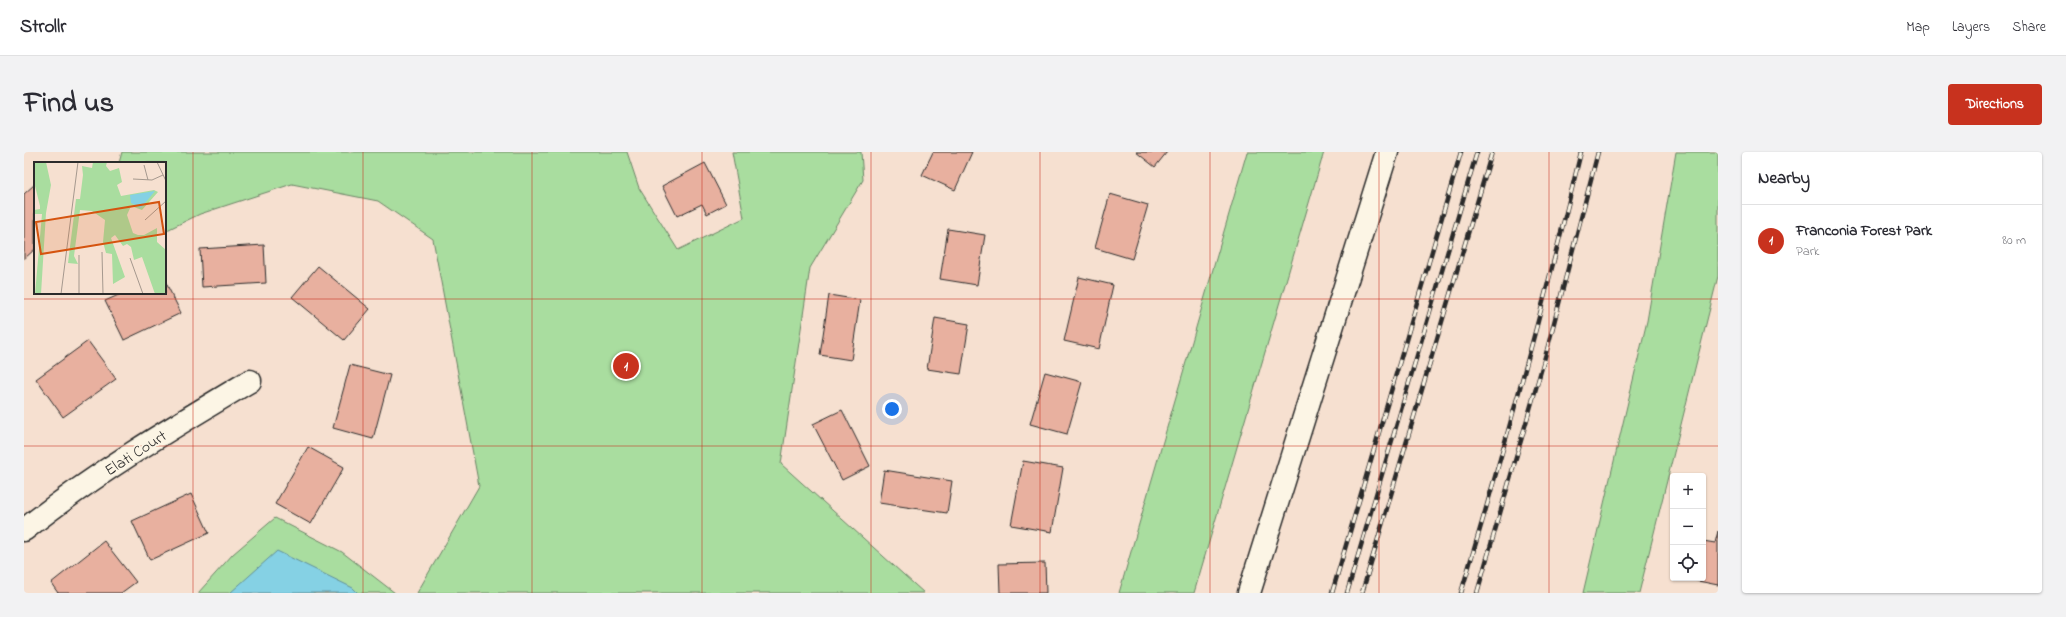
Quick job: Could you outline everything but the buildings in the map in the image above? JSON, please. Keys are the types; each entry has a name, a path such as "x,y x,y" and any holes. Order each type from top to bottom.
{"street":[{"path":"1249,593 1387,152"},
{"name":"Elati Court","path":"24,530 94,479 187,419 250,381"}],"green space":[{"path":"122,152 627,152 639,188 678,250 744,218 732,152 861,152 863,180 810,268 781,464 924,593 417,593 479,486 433,239 378,201 292,184 200,214 166,231 166,162 119,162"},
{"path":"1247,152 1324,152 1194,593 1119,593"},
{"path":"1676,152 1718,152 1718,276 1639,593 1583,593 1647,321"},
{"path":"275,518 342,552 395,593 198,593 233,554"}],"water":[{"path":"277,551 353,588 358,593 230,593"}],"railway":[{"path":"1332,593 1461,152"},
{"path":"1347,593 1477,152"},
{"path":"1362,593 1492,152"},
{"path":"1461,593 1524,373 1581,152"},
{"path":"1477,593 1547,350 1598,152"}],"place":[{"name":"Franconia Forest Park","path":"626,366"}]}
